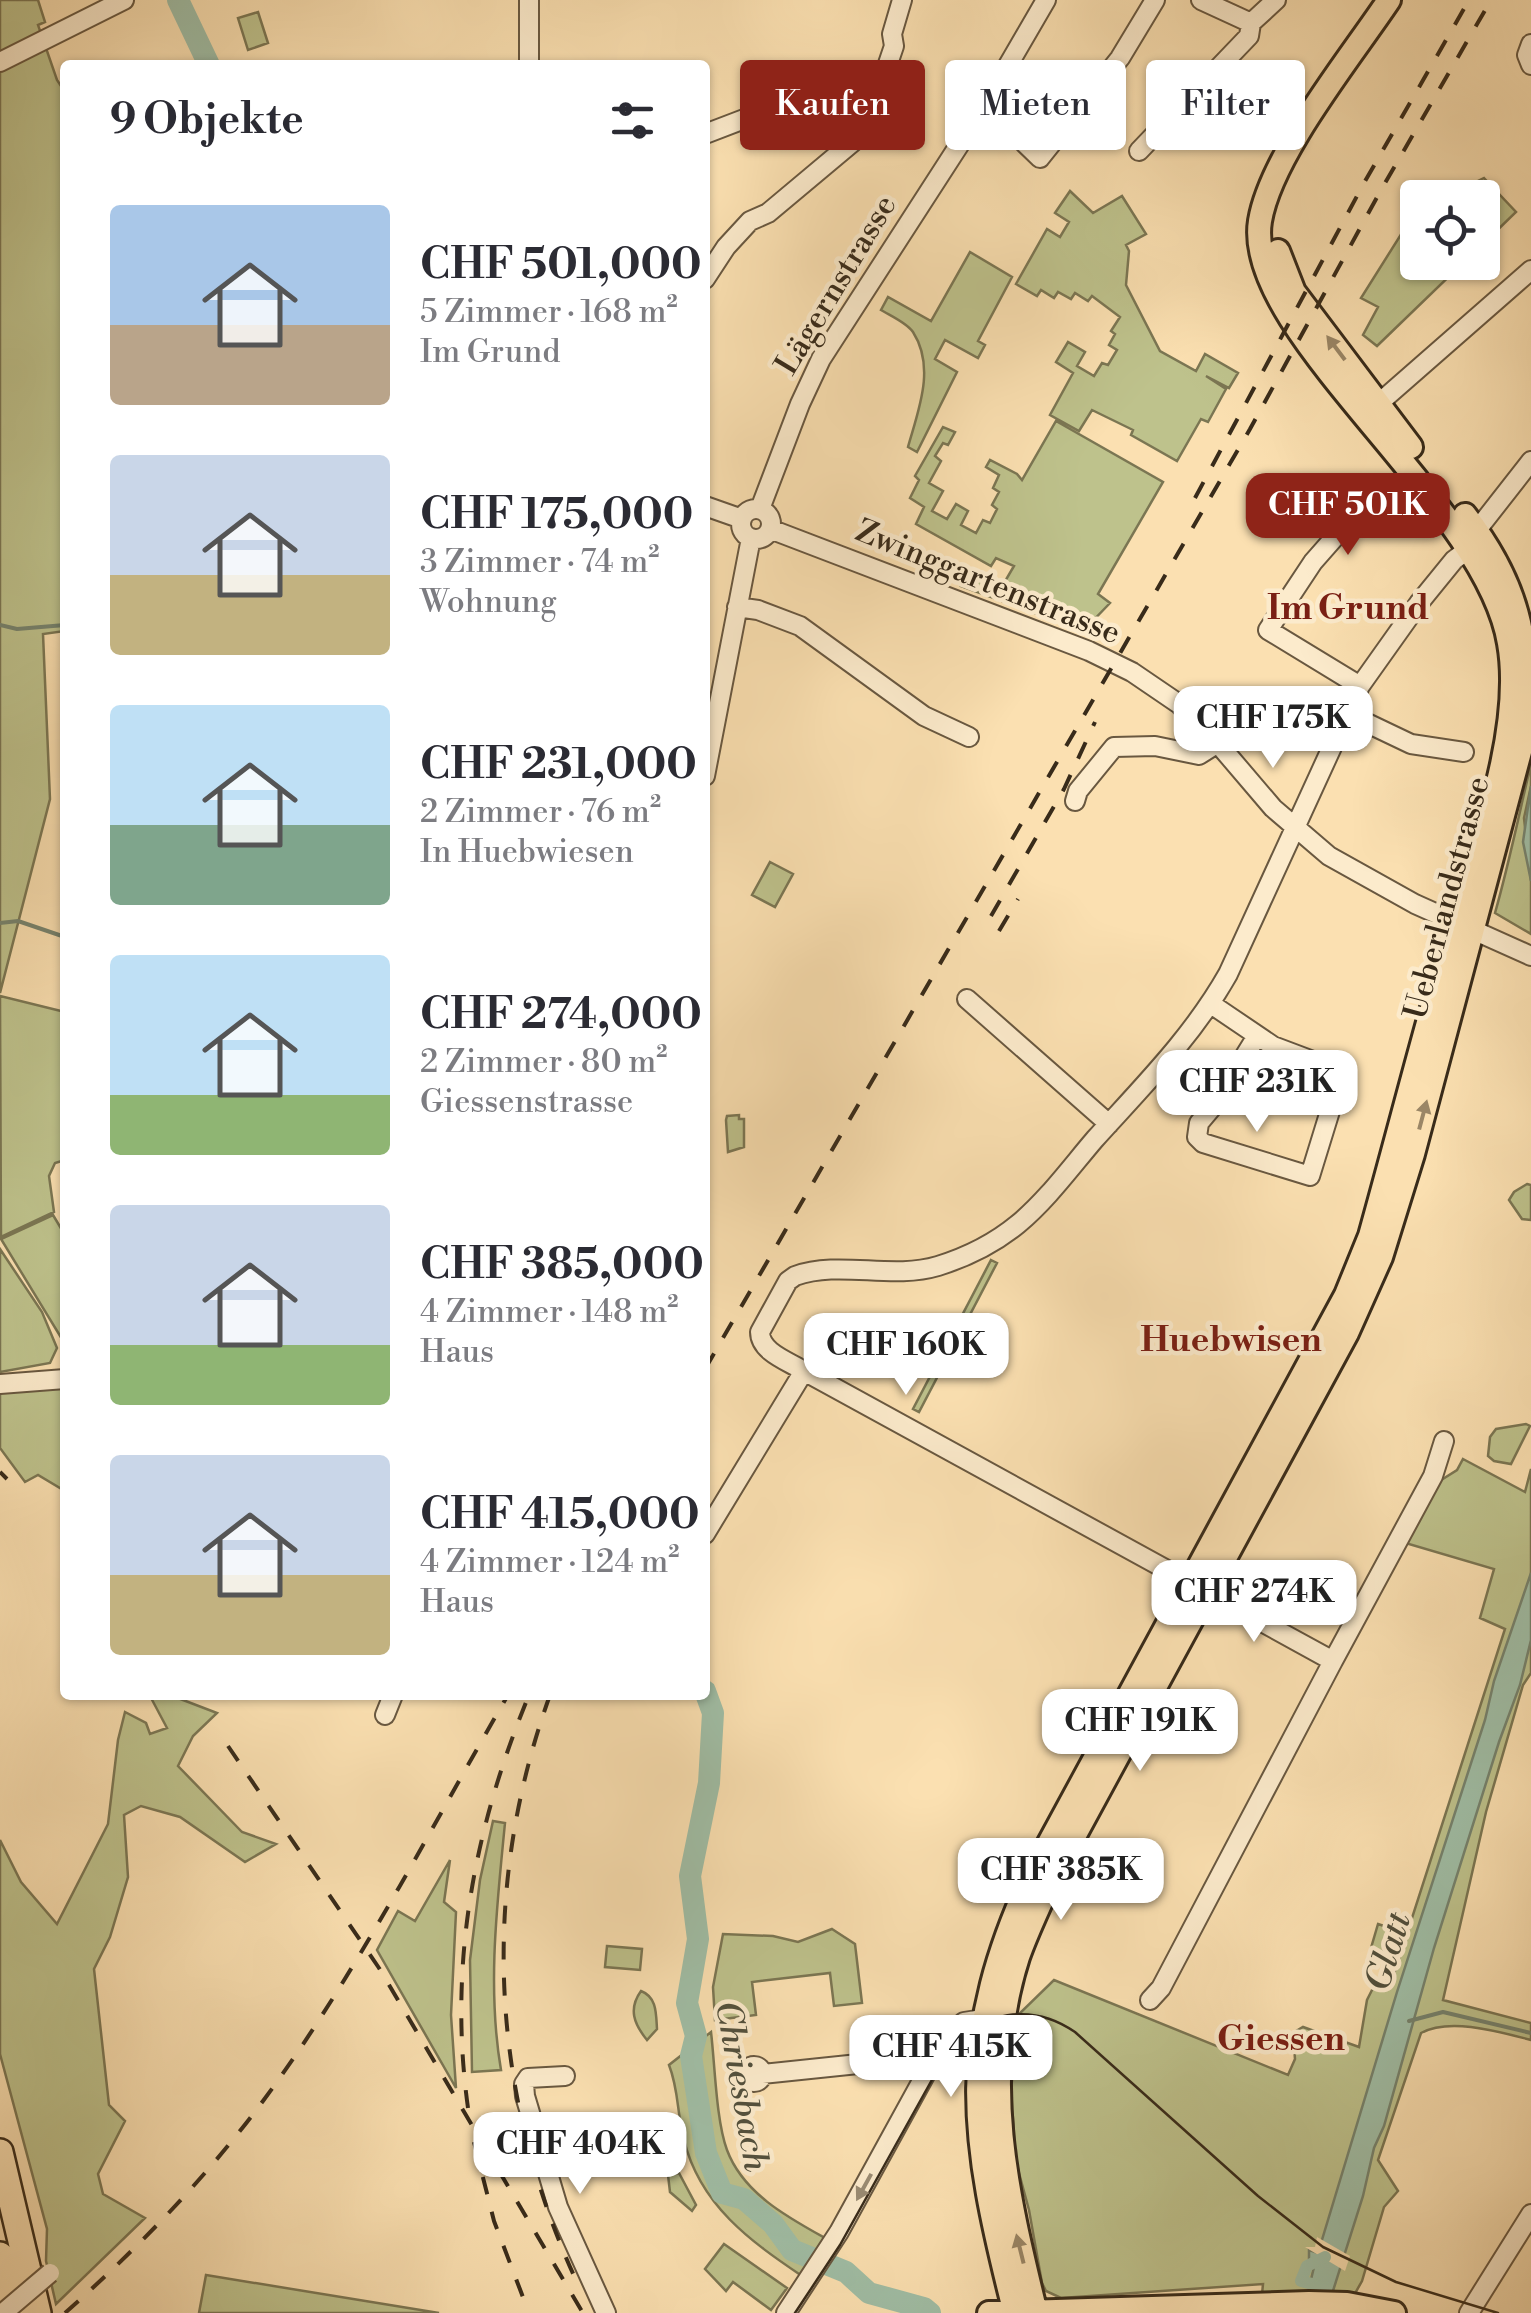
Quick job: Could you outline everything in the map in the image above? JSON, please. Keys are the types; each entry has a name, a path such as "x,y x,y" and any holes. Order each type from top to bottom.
{"highway":[{"path":"0,2152 38,2313"},
{"path":"0,2255 13,2313"}],"main road":[{"name":"Ueberlandstrasse","path":"1389,0 1300,132 1272,188 1276,242 1286,278 1416,476 1476,534"},
{"name":"Ueberlandstrasse","path":"1015,2313 985,2182 978,2132 977,2073 983,2019 996,1963 1022,1896 1347,1333 1381,1257 1413,1154 1465,925 1522,744 1530,676 1528,651 1520,610 1505,574 1372,409"},
{"name":"Ueberlandstrasse","path":"1036,2312 1000,2144 997,2087 1006,2003 1023,1944 1052,1880 1200,1586"},
{"path":"980,2312 996,2286 1000,2254"},
{"path":"980,2312 1131,2312 1347,2304 1394,2313"}],"street":[{"path":"0,62 124,0"},
{"path":"529,60 530,0"},
{"path":"710,272 726,247 750,222 768,214 854,141 874,105 894,46 892,34 902,0"},
{"name":"Lägernstrasse","path":"1012,60 1046,0"},
{"path":"1118,60 1155,0"},
{"path":"1201,0 1251,23"},
{"path":"1139,151 1249,36 1251,23 1276,0"},
{"path":"710,132 740,121"},
{"name":"Lägernstrasse","path":"760,509 821,359 957,150"},
{"path":"1372,409 1531,270"},
{"path":"1333,1661 804,1371 765,1348 760,1338 788,1281 803,1274 858,1270 884,1273 936,1266 991,1243 1025,1217 1171,1057 1211,1004 1360,686 1391,639 1531,461"},
{"path":"1360,686 1268,630 1313,562 1335,538 1416,476"},
{"path":"710,508 742,519"},
{"path":"751,509 760,509 770,517 770,529 763,538 751,538 742,531 742,519 751,509"},
{"name":"Zwinggartenstrasse","path":"770,529 1111,661 1158,688 1218,743 1294,828 1352,870 1414,904 1531,956"},
{"path":"710,749 751,538"},
{"path":"737,606 800,626 924,716 969,737"},
{"path":"1346,712 1411,744 1464,752"},
{"path":"1075,801 1078,790 1114,748 1155,746 1199,755 1218,743"},
{"path":"967,999 1109,1124"},
{"path":"1211,1004 1289,1054 1342,1072 1310,1176 1203,1143 1196,1133 1257,1036"},
{"path":"710,1526 804,1371"},
{"path":"0,1384 60,1379"},
{"path":"1150,2000 1161,1988 1433,1476 1444,1441"},
{"path":"385,1714 392,1700"},
{"path":"786,2313 833,2242 946,2037 964,2022 983,2019"},
{"name":"Ueberlandstrasse","path":"983,2019 991,2040 990,2115 1000,2144"},
{"path":"762,2074 906,2059 929,2068"},
{"path":"565,2076 528,2078 525,2096 558,2207 606,2313"},
{"path":"1469,2313 1531,2214"},
{"path":"3,2313 50,2272"}],"shaded area":[{"path":"0,0 38,0 45,22 38,25 60,84 60,632 43,634 50,799 0,993"},
{"path":"258,12 268,43 248,50 238,18"},
{"path":"1070,191 1093,213 1122,196 1146,234 1126,245 1126,285 1160,351 1196,371 1205,354 1238,373 1229,388 1206,376 1226,389 1208,422 1201,419 1177,461 1131,435 1133,430 1092,410 1079,431 1050,415 1073,373 1056,362 1068,342 1085,352 1077,366 1094,376 1102,363 1108,365 1117,350 1109,345 1115,334 1111,331 1120,317 1092,296 1088,301 1075,293 1071,299 1058,292 1054,298 1041,290 1037,296 1016,284 1047,229 1060,237 1069,222 1055,213"},
{"path":"1500,195 1516,212 1500,228"},
{"path":"1400,236 1400,280 1445,280 1377,346 1363,335 1378,307 1361,298"},
{"path":"970,252 1012,277 978,341 985,345 978,358 945,340 935,359 957,372 917,452 908,447 923,389 920,346 910,329 881,310 888,297 931,321"},
{"path":"1056,421 1163,482 1098,594 1110,603 1083,631 961,586 967,576 1000,590 1014,566 996,558 991,566 916,524 924,507 910,498 919,480 915,476 943,427 955,432 935,456 941,461 929,483 943,491 932,511 947,519 956,504 968,511 961,525 976,533 983,520 990,523 997,509 992,505 999,492 993,488 999,475 986,467 990,460 1022,480"},
{"path":"1531,764 1524,818 1531,881 1531,934 1495,913"},
{"path":"1531,786 1531,881 1523,842"},
{"path":"770,862 793,874 775,907 752,895"},
{"path":"0,996 60,1011 60,1162 55,1163 49,1176 54,1212 1,1237"},
{"path":"739,1115 739,1119 744,1119 744,1147 728,1152 727,1116"},
{"path":"1527,1184 1531,1185 1531,1220 1522,1219 1509,1200"},
{"path":"53,1215 60,1227 60,1336 1,1239"},
{"path":"0,1249 42,1312 57,1348 50,1363 0,1372"},
{"path":"991,1260 997,1263 919,1412 913,1409"},
{"path":"60,1386 60,1488 38,1475 25,1482 0,1448 0,1393"},
{"path":"1530,1426 1511,1464 1488,1456 1490,1437 1496,1429"},
{"path":"1463,1459 1525,1492 1531,1469 1531,1673 1523,1685 1486,1812 1443,2000 1531,2023 1531,2040 1460,2026 1421,2033 1378,2160 1398,2191 1384,2207 1362,2281 1344,2313 1261,2305 1263,2284 1061,2298 1046,2291 1016,2162 1011,2090 1019,2014 1054,1980 1288,2075 1295,2059 1293,2033 1303,2027 1359,2047 1367,2000 1372,1990 1394,1974 1505,1629 1480,1618 1494,1569 1402,1542 1430,1487 1457,1470"},
{"path":"1531,1573 1531,1640 1520,1685 1434,1948 1326,2313 1308,2292 1314,2267 1309,2250 1318,2253 1494,1681"},
{"path":"152,1700 183,1700 217,1713 193,1736 178,1766 242,1832 276,1844 245,1862 180,1817 141,1806 124,1815 128,1877 110,1937 94,1969 109,2105 125,2121 98,2174 103,2194 145,2218 56,2304 46,2261 47,2229 0,2054 0,1840 21,1882 57,1924 108,1824 125,1712 146,1723 150,1734 167,1728"},
{"path":"493,1821 505,1823 494,1977 501,2070 472,2072 470,1960 480,1880"},
{"path":"450,1860 444,1902 456,1912 451,2015 456,2088 377,1950 398,1911 415,1921"},
{"path":"1378,1924 1402,1932 1394,1956 1371,1948"},
{"path":"832,1929 855,1944 862,2003 834,2006 830,1973 752,1982 756,2015 715,2020 713,1987 723,1934 773,1936 798,1942"},
{"path":"607,1946 642,1949 640,1970 605,1967"},
{"path":"641,1991 650,1997 656,2012 657,2029 647,2040 634,2016"},
{"path":"711,2032 720,2124 734,2165 768,2202 825,2238 802,2276 730,2219 702,2184 692,2163 669,2065"},
{"path":"679,2173 696,2205 692,2211 670,2192 668,2175"},
{"path":"724,2244 787,2288 771,2310 733,2282 726,2291 705,2269"},
{"path":"206,2275 439,2313 199,2313"}],"pier":[{"path":"1317,2237 1350,2256 1345,2271 1305,2247 1315,2247"}],"waterway":[{"name":"Chriesbach","path":"178,0 207,60"},
{"path":"0,625 17,629 60,625"},
{"path":"0,923 18,921 60,935"},
{"name":"Chriesbach","path":"708,1700 713,1713 709,1783 690,1876 698,1939 687,2003 696,2036 691,2056 706,2153 722,2193 744,2199 773,2224 792,2250 846,2272 869,2293 930,2313"},
{"path":"1409,2021 1443,2012 1531,2033"},
{"path":"1323,2287 1301,2281 1307,2266 1325,2257"}],"tram line":[{"path":"795,2313 840,2245 948,2051 975,2027 1007,2015 1024,2014 1042,2017 1075,2032 1258,2196 1323,2247 1396,2282 1498,2313"}],"railway":[{"path":"1195,498 1364,183 1469,0"},
{"path":"710,1360 1250,429 1491,0"},
{"path":"991,916 1064,789 1095,722"},
{"path":"999,931 1018,899"},
{"path":"0,1472 7,1479"},
{"path":"65,2313 170,2212 263,2101 329,2004 391,1902 505,1700"},
{"path":"468,2108 461,2001 470,1897 493,1795 527,1700"},
{"path":"548,1700 527,1768 512,1842 505,1915 504,1989 511,2063 525,2135 575,2278"},
{"path":"228,1746 379,1968 583,2313"},
{"path":"474,2142 494,2221 529,2313"}],"district":[{"name":"Im Grund","path":"1348,608"},
{"name":"Huebwisen","path":"1231,1340"},
{"name":"Giessen","path":"1281,2039"}],"water label":[{"name":"Glatt","path":"1389,1952"}]}
